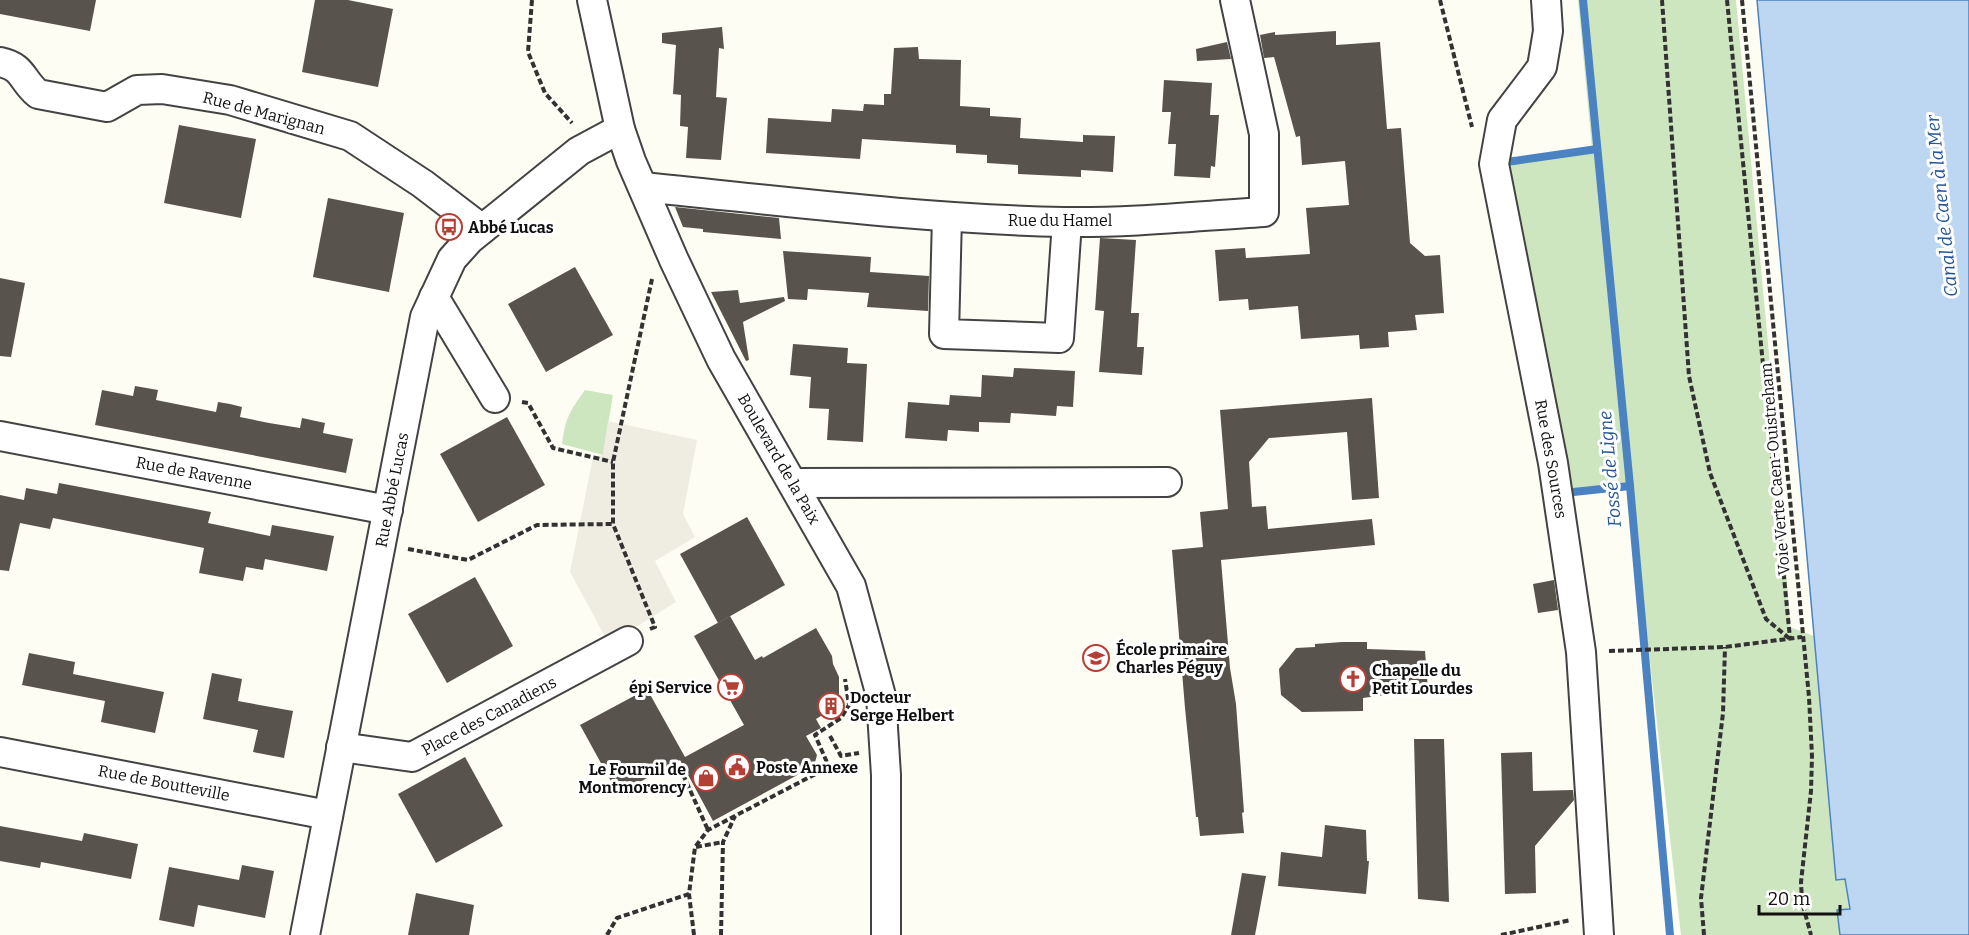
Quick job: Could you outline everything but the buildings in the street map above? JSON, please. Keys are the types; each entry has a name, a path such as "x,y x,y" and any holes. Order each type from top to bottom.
{"street":[{"name":"Boulevard de la Paix","path":"592,0 620,129 631,161 721,359 851,586 881,696 886,775 886,935"},
{"name":"Rue du Hamel","path":"643,187 947,217 1067,222 1162,219 1264,212 1264,134 1235,0"},
{"name":"Rue des Sources","path":"1546,0 1548,31 1542,67 1502,120 1494,164 1553,463 1581,652 1598,926"},
{"name":"Rue de Marignan","path":"0,62 13,65 19,70 29,87 38,94 107,107 137,90 162,89 230,100 350,136 423,184 482,229"},
{"name":"Rue Abbé Lucas","path":"305,935 425,317 452,259 482,229 579,151 620,129"},
{"path":"947,217 944,333 1059,338 1067,222"},
{"path":"434,297 495,398"},
{"name":"Rue de Ravenne","path":"0,436 388,510"},
{"path":"794,483 1167,482"},
{"name":"Place des Canadiens","path":"341,747 412,758 628,641"},
{"name":"Rue de Boutteville","path":"0,752 328,815"}],"path":[{"path":"532,0 528,52 545,93 566,115 588,146"},
{"path":"1440,0 1470,125 1494,164"},
{"path":"1662,0 1689,376 1696,417 1710,473 1766,619 1790,639"},
{"path":"1727,0 1790,639"},
{"name":"Voie Verte Caen-Ouistreham","path":"1743,0 1809,697 1811,791 1802,902 1811,935"},
{"path":"628,641 655,627 614,524 613,462 654,270"},
{"path":"495,398 528,403 553,448 613,462"},
{"path":"381,543 468,560 537,525 614,524"},
{"path":"1631,651 1725,647 1802,637"},
{"path":"1704,935 1701,898 1723,714 1725,647"},
{"path":"694,935 689,894 695,847 708,830 829,767 815,735 841,718 849,705"},
{"path":"830,736 841,756 864,752"},
{"path":"684,767 681,770 708,830"},
{"path":"721,935 723,842 736,816"},
{"path":"695,847 723,842"},
{"path":"607,935 617,918 689,894"},
{"path":"1501,935 1562,922 1598,926"}],"green space":[{"path":"1578,0 1736,0 1780,472 1790,627 1814,636 1836,880 1845,879 1850,910 1837,910 1840,935 1681,935 1630,486 1558,490 1499,164 1592,149"},
{"path":"585,390 613,395 603,455 562,444 569,415"}],"shaded area":[{"path":"608,421 697,440 683,514 695,537 655,561 676,602 609,644 570,572 593,457 603,455"}],"water":[{"name":"Canal de Caen à la Mer","path":"1757,0 1969,0 1969,935 1840,935 1837,910 1850,909 1845,879 1836,880"}],"waterway":[{"name":"Fossé de Ligne","path":"1583,0 1670,935"},
{"path":"1500,163 1597,149"},
{"path":"1564,493 1630,486"}],"place":[{"name":"Abbé Lucas","path":"449,227"},
{"name":"École primaire Charles Péguy","path":"1096,658"},
{"name":"Chapelle du Petit Lourdes","path":"1353,679"},
{"name":"épi Service","path":"731,687"},
{"name":"Docteur Serge Helbert","path":"831,706"},
{"name":"Poste Annexe","path":"737,767"},
{"name":"Le Fournil de Montmorency","path":"706,778"}]}
